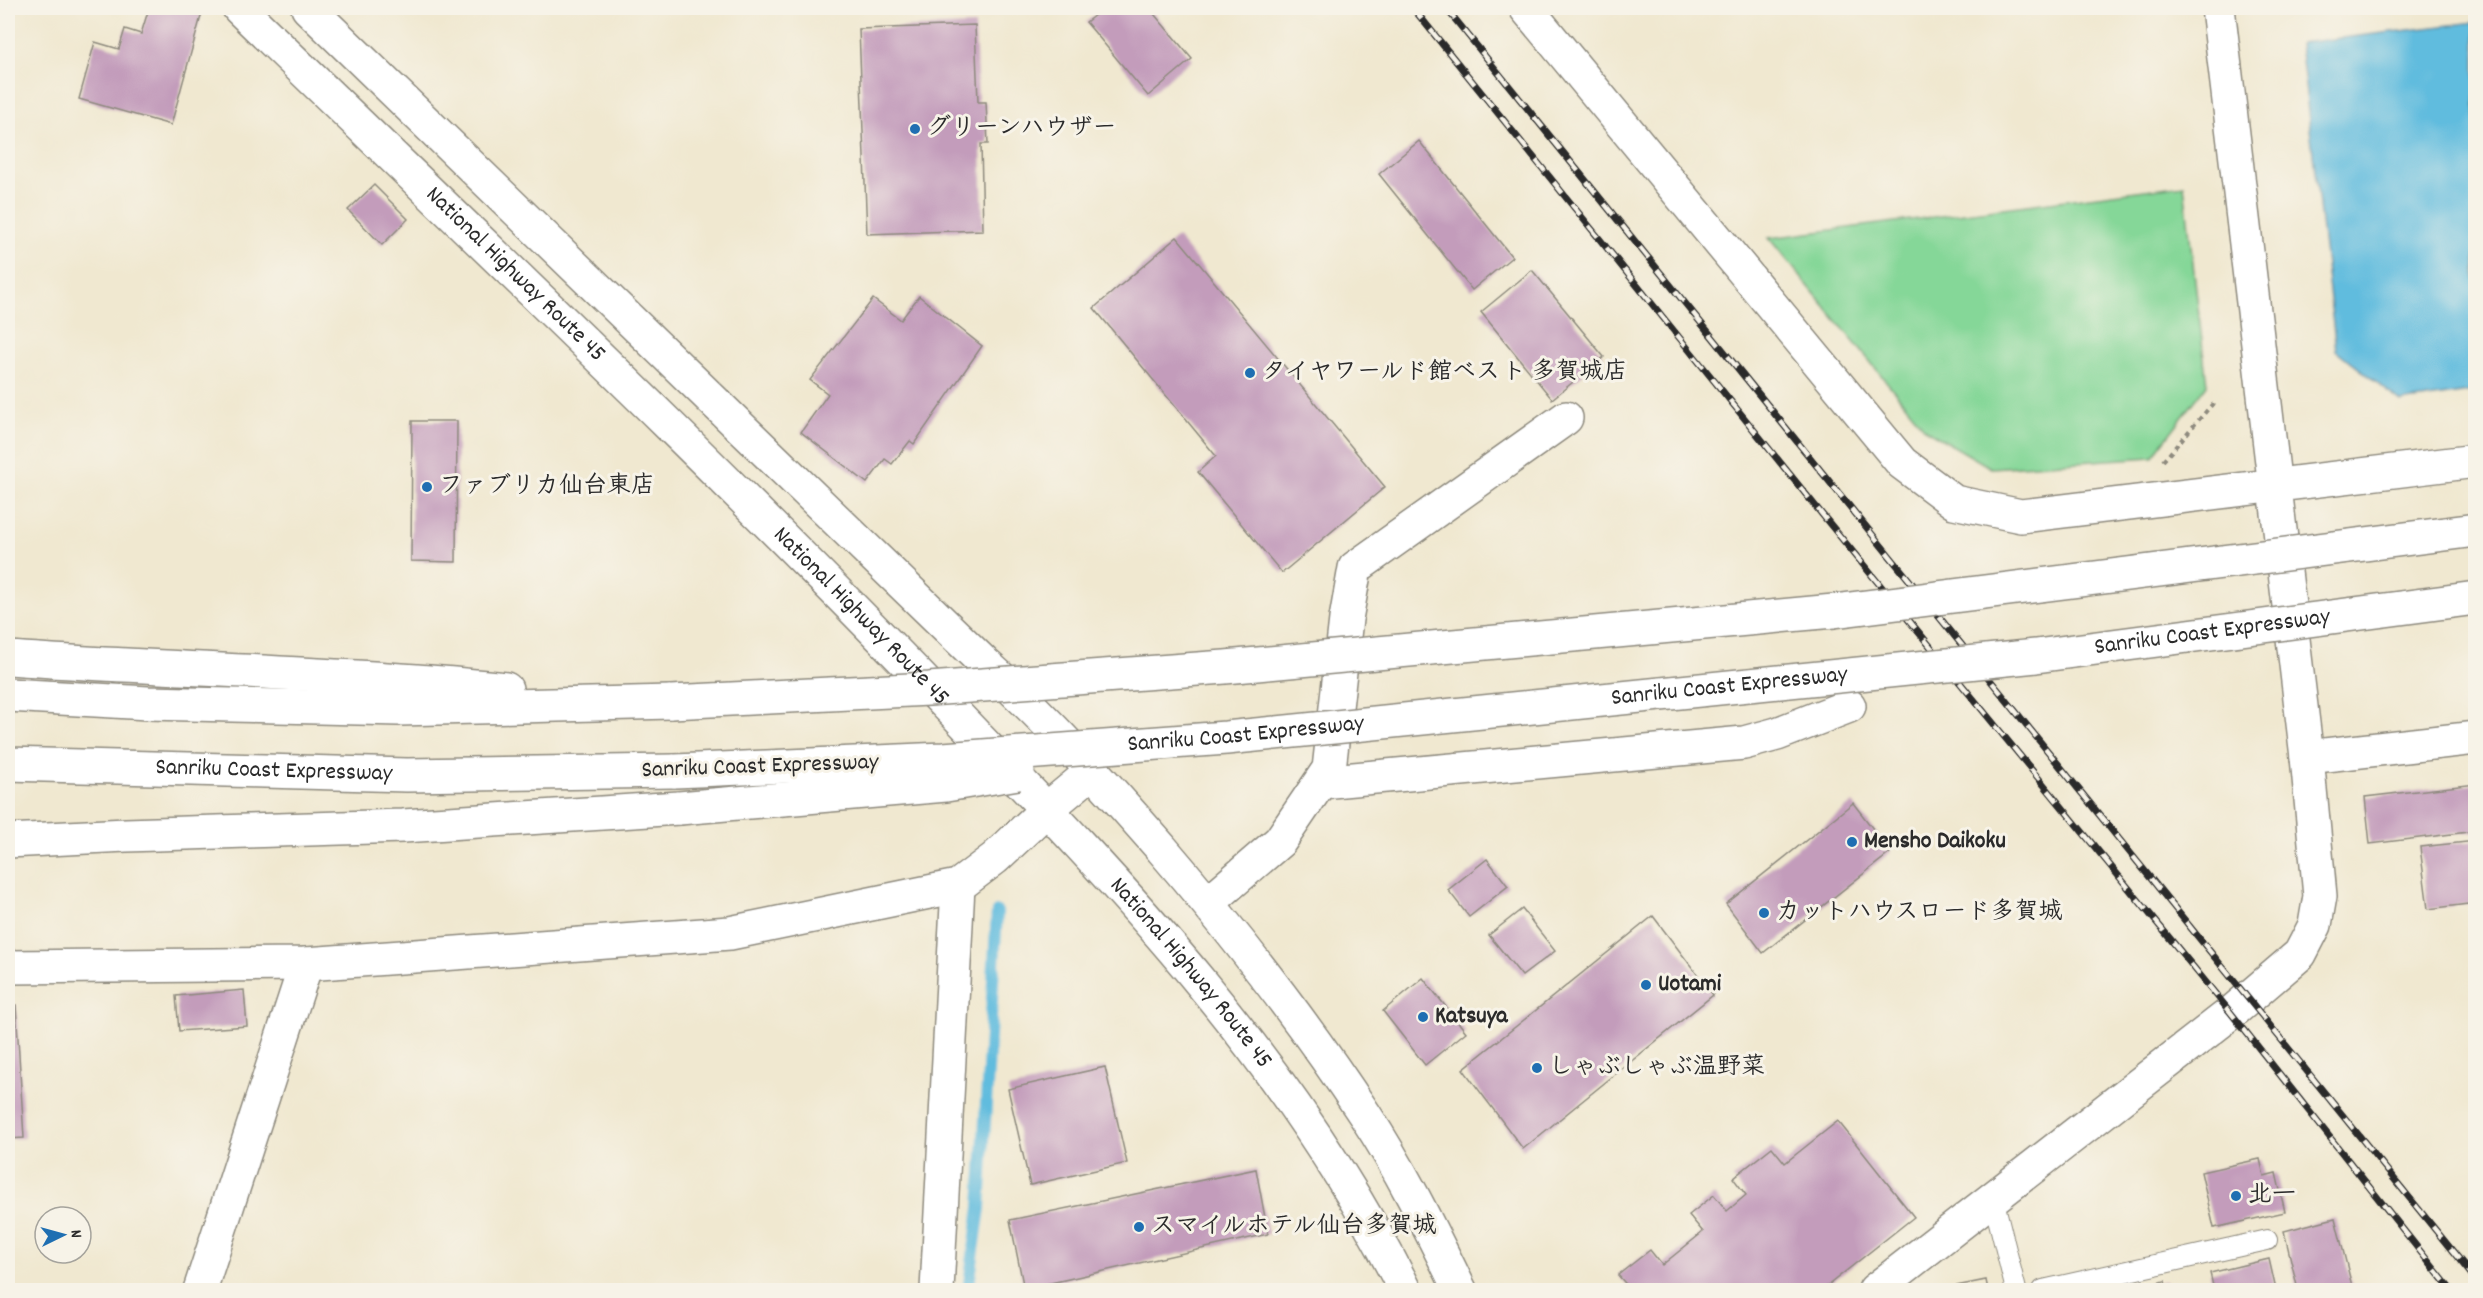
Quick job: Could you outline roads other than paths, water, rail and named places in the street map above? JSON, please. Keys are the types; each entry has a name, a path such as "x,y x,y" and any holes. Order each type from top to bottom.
{"main road":[{"name":"National Highway Route 45","path":"239,8 831,585 1047,809 1240,1028 1319,1139 1405,1290"},
{"name":"National Highway Route 45","path":"308,8 984,663 1034,707 1094,770 1208,903 1296,1014 1366,1117 1425,1218 1460,1290"},
{"path":"1526,8 1902,463 1954,502 2021,516 2475,461"},
{"path":"1875,1290 2231,1013 2300,954 2315,925 2320,896 2307,757 2218,8"},
{"path":"1208,903 1280,842 1329,769 1346,619 1355,568 1566,418"},
{"path":"8,695 148,703 399,709 655,702 929,690 1225,667 1834,611 2475,530"},
{"name":"Sanriku Coast Expressway","path":"8,764 407,776 675,771 943,759 1226,738 2036,656 2475,598"},
{"path":"8,658 148,668 396,678 655,702"},
{"path":"1321,782 1744,743 1777,734 1849,706"},
{"path":"8,842 403,825 679,808 946,785 1226,738"},
{"path":"2307,757 2475,738"},
{"path":"8,967 306,964 730,933 958,886 995,858 1047,809 1094,770"},
{"path":"937,1290 958,886"},
{"path":"200,1290 306,964"}],"lane":[{"path":"1993,1198 2016,1290"},
{"path":"2043,1290 2267,1240"}],"water":[{"path":"2475,22 2475,391 2401,402 2336,350 2300,43"}],"waterway":[{"path":"971,1290 969,1284 980,1208 997,912"}],"railway":[{"path":"1413,8 1825,518 2231,1013 2451,1290"},
{"path":"1446,8 2476,1280"}],"place":[{"name":"グリーンハウザー","path":"915,129"},
{"name":"タイヤワールド館ベスト 多賀城店","path":"1250,373"},
{"name":"ファブリカ仙台東店","path":"427,487"},
{"name":"Mensho Daikoku","path":"1852,842"},
{"name":"カットハウスロード多賀城","path":"1764,913"},
{"name":"Uotami","path":"1646,985"},
{"name":"Katsuya","path":"1423,1017"},
{"name":"しゃぶしゃぶ温野菜","path":"1537,1068"},
{"name":"北一","path":"2236,1196"},
{"name":"スマイルホテル仙台多賀城","path":"1139,1227"}]}
